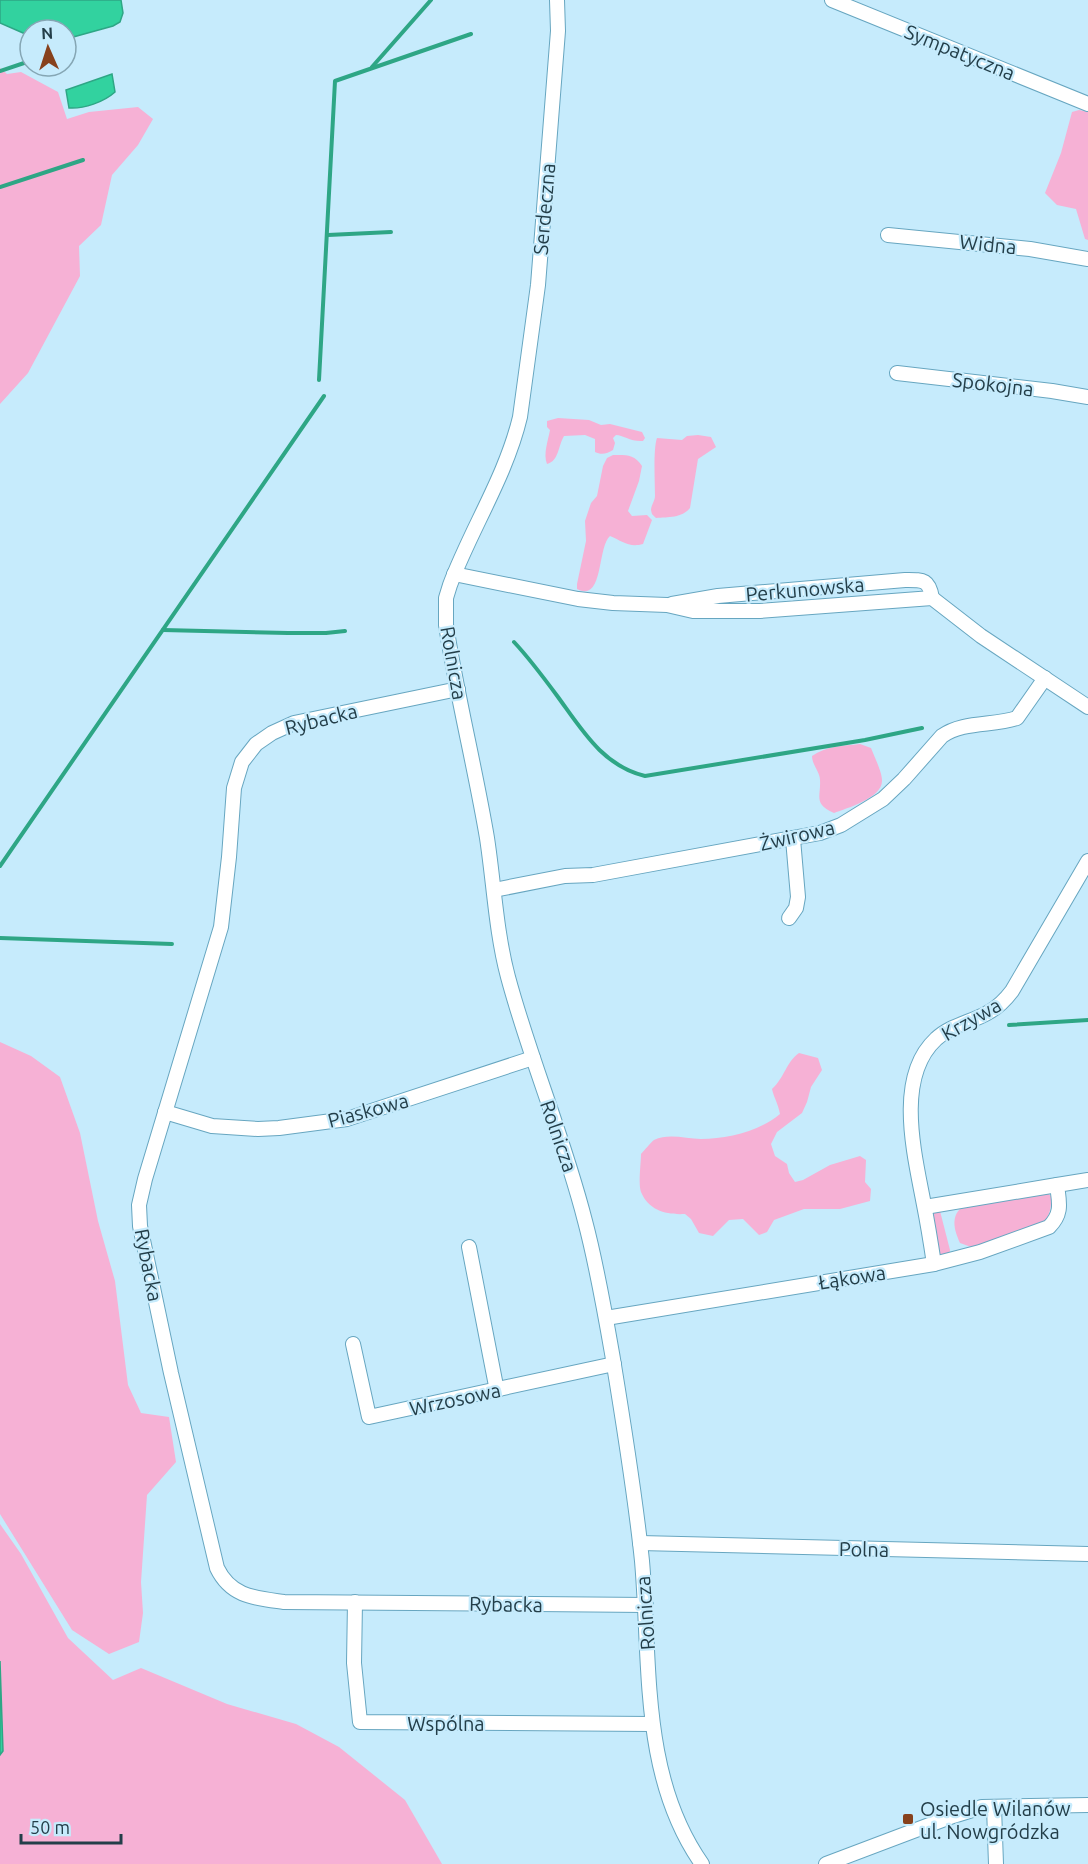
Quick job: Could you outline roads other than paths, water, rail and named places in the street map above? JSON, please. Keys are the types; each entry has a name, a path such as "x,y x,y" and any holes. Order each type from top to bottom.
{"street":[{"name":"Serdeczna","path":"520,417 539,274 558,31 557,0"},
{"name":"Sympatyczna","path":"832,0 1088,104"},
{"name":"Widna","path":"888,235 1030,249 1088,260"},
{"name":"Spokojna","path":"897,373 1052,391 1088,398"},
{"name":"Rolnicza","path":"520,417 505,462 454,574 445,613 450,651 478,789 500,939 508,976 576,1188 606,1318 628,1446 640,1543 646,1605 652,1724 660,1766 677,1819 702,1864"},
{"name":"Perkunowska","path":"454,574 578,598 613,603 667,605 693,610 760,611 932,598"},
{"name":"Perkunowska","path":"667,605 708,597 906,580 925,581 930,587 932,598 981,636 1088,706"},
{"name":"Żwirowa","path":"494,890 565,876 593,875 831,830 883,800 949,731 1017,718 1044,678"},
{"name":"Rybacka","path":"458,689 294,723 272,733 256,744 242,762 234,788 221,927 139,1205 140,1226 171,1372 217,1568 223,1580 237,1592 254,1598 284,1602 646,1605"},
{"path":"789,918 796,908 798,897 792,839"},
{"name":"Krzywa","path":"934,1264 910,1119 915,1080 922,1056 938,1036 990,1012 1004,1001 1021,978 1088,861"},
{"name":"Piaskowa","path":"165,1112 212,1126 236,1128 279,1128 335,1121 358,1116 533,1058"},
{"path":"925,1207 1088,1180"},
{"name":"Łąkowa","path":"606,1318 934,1264 980,1252 1049,1227 1057,1219 1057,1185"},
{"path":"469,1247 497,1391"},
{"name":"Wrzosowa","path":"353,1344 369,1417 614,1364"},
{"name":"Polna","path":"640,1543 1088,1554"},
{"name":"Wspólna","path":"355,1602 354,1663 360,1722 652,1724"},
{"path":"826,1864 982,1807 1088,1805"},
{"path":"994,1807 996,1864"}],"waterway":[{"path":"372,67 431,0"},
{"path":"319,380 335,81 471,34"},
{"path":"0,71 18,65"},
{"path":"0,187 83,160"},
{"path":"328,235 391,232"},
{"path":"0,866 324,396"},
{"path":"163,630 288,633 345,631"},
{"path":"514,642 595,745 617,764 645,776 865,740 922,728"},
{"path":"0,938 172,944"},
{"path":"1009,1025 1088,1020"}],"place":[{"name":"Osiedle Wilanów ul. Nowgródzka","path":"908,1819"}]}
